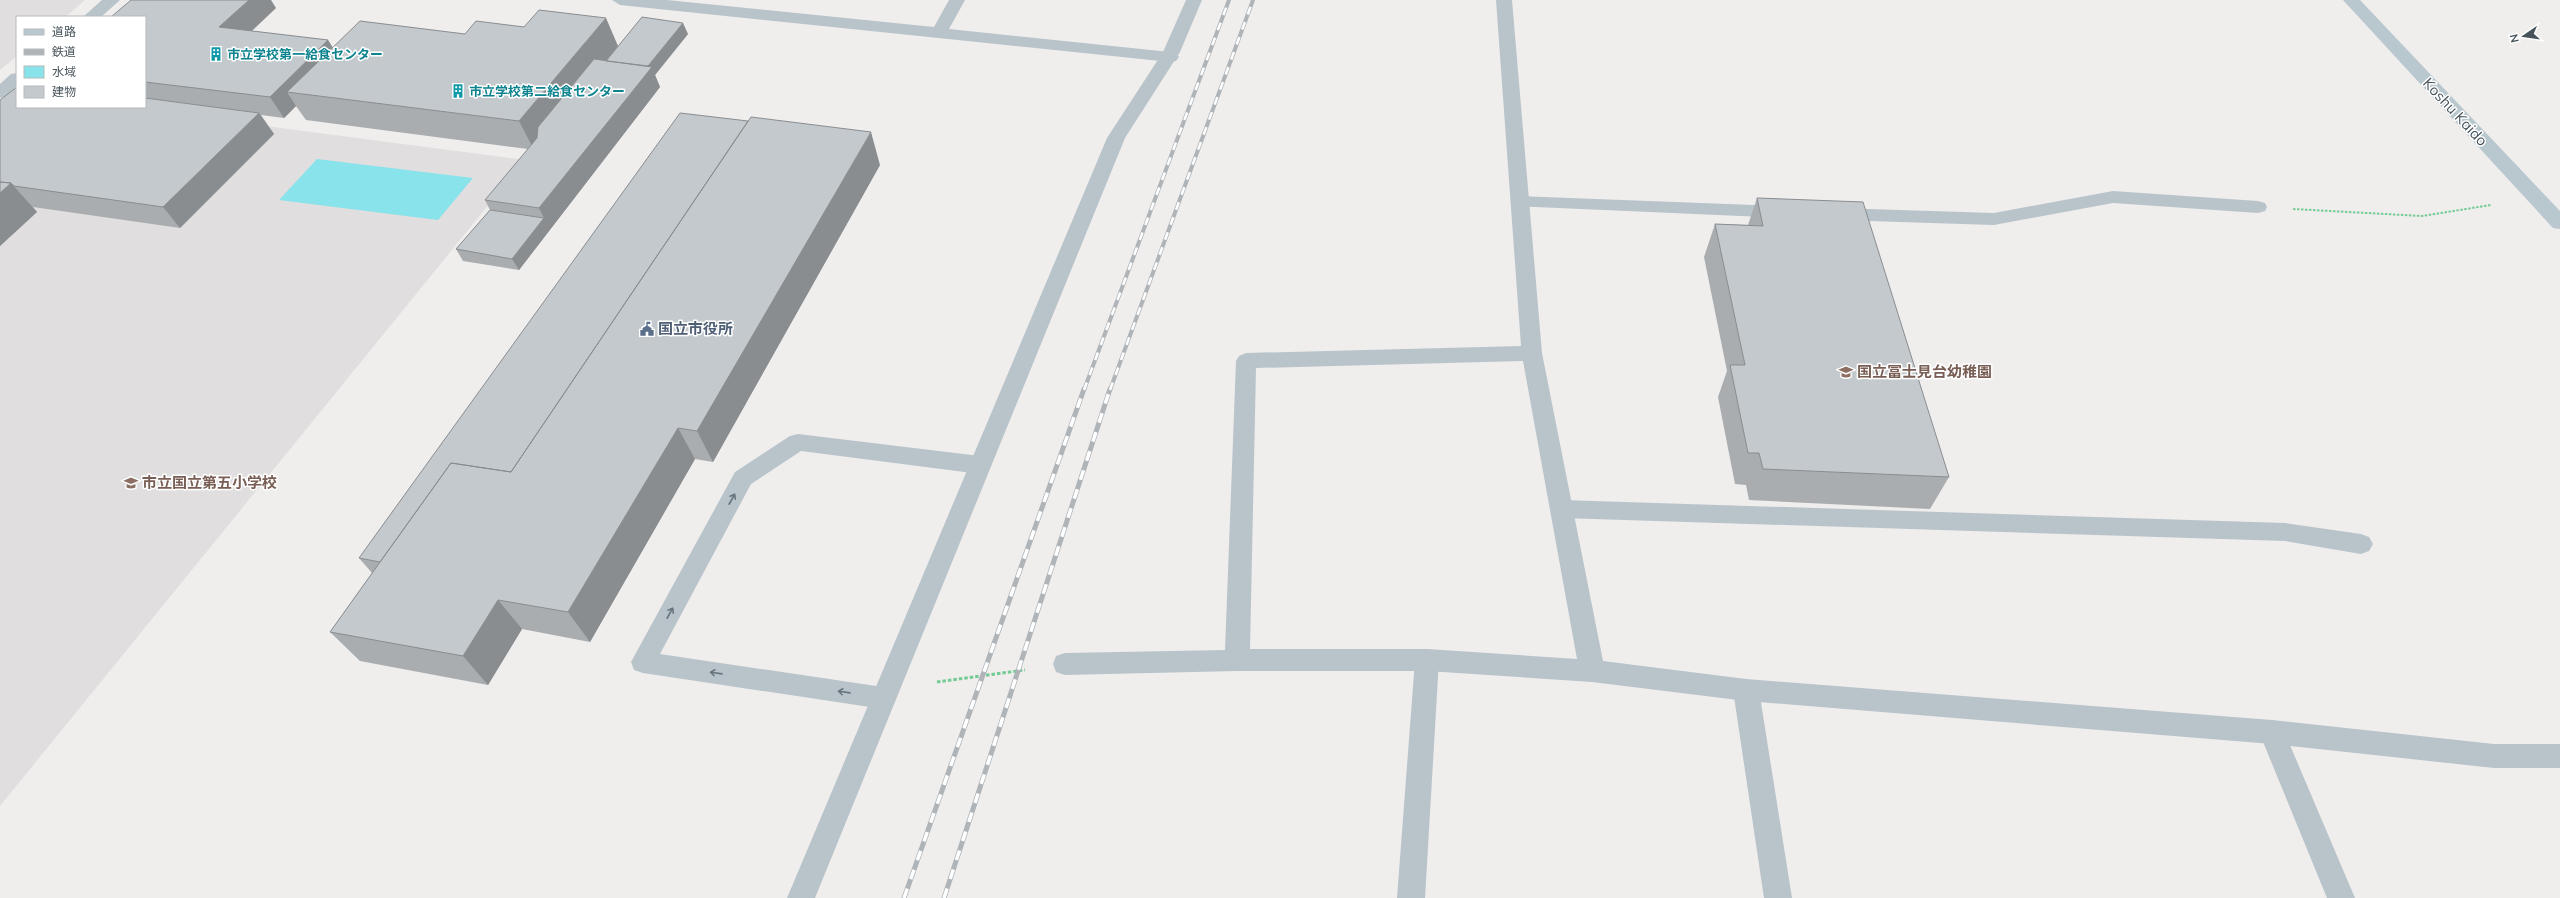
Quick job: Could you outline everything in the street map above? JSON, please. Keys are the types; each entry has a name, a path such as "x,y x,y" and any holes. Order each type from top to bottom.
{"main road":[{"name":"Koshu Kaido","path":"2351,0 2535,198 2560,222"}],"street":[{"path":"92,16 112,0"},
{"path":"620,0 704,4 939,33 1170,57"},
{"path":"939,33 958,0"},
{"path":"801,898 885,692 1116,138 1131,112 1156,80 1170,57 1194,0"},
{"path":"1504,0 1532,353 1592,671"},
{"path":"0,93 16,79"},
{"path":"1520,202 1994,220 2113,197 2258,207"},
{"path":"1237,660 1246,361 1532,353"},
{"path":"885,692 643,662 743,478 798,442 980,465"},
{"path":"1562,509 2285,532 2361,544"},
{"path":"1065,664 1237,660 1427,660 1592,671 1746,690 2272,732 2494,756 2560,756"},
{"path":"1411,898 1427,660"},
{"path":"1746,690 1778,898"},
{"path":"2272,732 2341,898"}],"path":[{"path":"2258,207 2422,216 2535,198"},
{"path":"885,692 1065,664"}],"shaded area":[{"path":"0,0 85,0 66,16 16,16 16,57 0,70"},
{"name":"市立国立第五小学校","path":"0,108 128,108 525,160 0,806"}],"water":[{"path":"317,159 473,178 438,220 279,200"}],"building":[{"name":"市立学校第一給食センター","path":"131,0 249,0 219,27 328,40 270,97 146,82 146,16 112,16"},
{"path":"539,10 606,18 519,121 287,92 360,21 465,34 476,21 524,27"},
{"path":"642,17 683,23 648,66 606,61"},
{"path":"594,59 652,67 539,208 485,200 537,138 538,127"},
{"path":"16,88 16,108 146,108 146,98 259,113 163,207 14,186 11,183 0,182 0,100"},
{"path":"680,113 748,121 511,472 451,463 380,562 359,558"},
{"name":"国立市役所","path":"751,117 871,132 697,431 678,428 568,612 498,600 463,656 330,632 451,463 511,472"},
{"path":"0,182 11,183 0,193"},
{"path":"1757,198 1863,202 1949,477 1763,469 1759,453 1748,453 1730,365 1745,365 1715,224 1763,226"},
{"path":"490,210 544,218 512,259 456,249"}],"railway":[{"path":"1084,390 1229,0"},
{"path":"1110,390 1253,0"},
{"path":"904,898 1084,389"},
{"path":"944,898 1110,389"}],"place":[{"name":"市立学校第一給食センター","path":"216,54"},
{"name":"市立学校第二給食センター","path":"458,91"},
{"name":"国立市役所","path":"647,329"},
{"name":"国立冨士見台幼稚園","path":"1846,372"},
{"name":"市立国立第五小学校","path":"131,483"}]}
